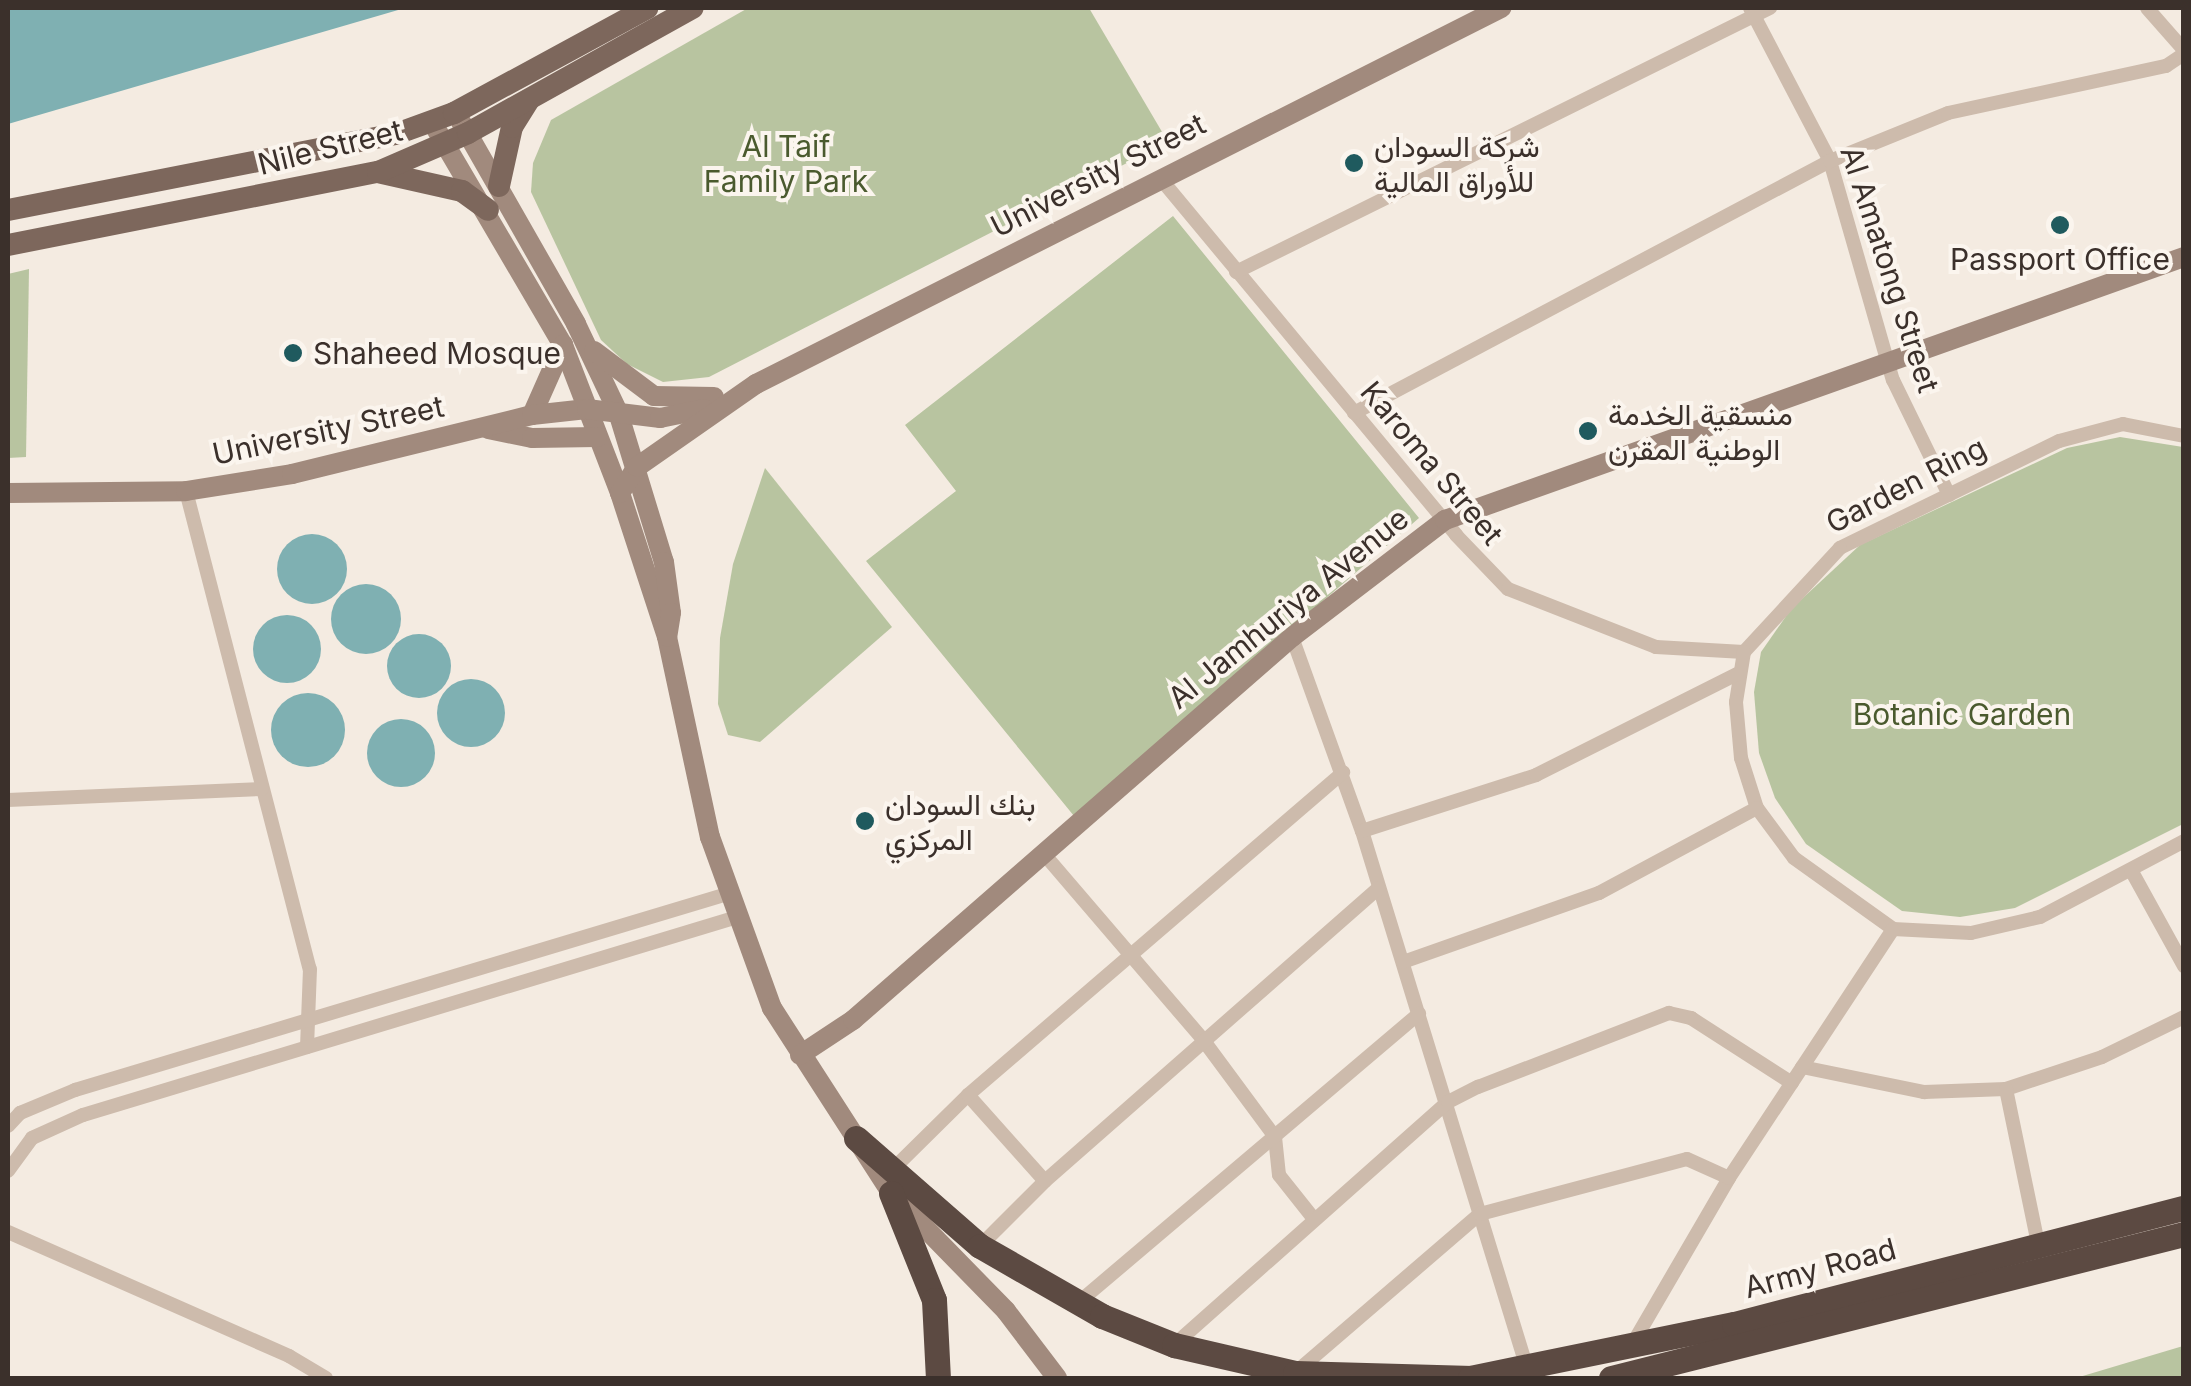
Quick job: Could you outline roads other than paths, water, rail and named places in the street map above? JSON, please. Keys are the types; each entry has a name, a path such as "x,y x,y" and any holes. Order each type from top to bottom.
{"highway":[{"name":"Army Road","path":"856,1138 891,1182 980,1246 1079,1302 1174,1344 1295,1373 1471,1378 1528,1368 1630,1348 2184,1208"},
{"path":"891,1182 934,1300 938,1378"},
{"name":"Army Road","path":"1611,1378 2184,1234"}],"main road":[{"name":"Nile Street","path":"8,245 378,172 457,139 530,99 617,37 647,8"},
{"name":"Nile Street","path":"8,210 368,144 454,114 617,37 693,8"},
{"name":"University Street","path":"8,493 186,491 292,474 532,415 586,409 682,417 730,399 1501,8"},
{"path":"499,186 512,127 530,99"},
{"path":"454,114 457,139 488,210 563,345 620,493 667,637 734,918 800,1055 856,1138"},
{"path":"432,122 457,139 499,186 588,346 618,412 664,562 672,612 667,637"},
{"path":"378,172 462,192 488,210"},
{"path":"186,177 193,208"},
{"name":"Al Jamhuriya Avenue","path":"800,1055 853,1020 1292,637 1445,520 2184,257"},
{"path":"532,415 563,345"},
{"path":"588,346 654,396 730,399"},
{"name":"University Street","path":"620,493 637,467 730,399"},
{"name":"University Street","path":"481,428 532,438 597,437"},
{"path":"891,1182 1006,1311 1057,1378"}],"street":[{"path":"1236,272 1752,10 1770,8"},
{"path":"1354,413 1830,160 1948,113 2166,66 2184,52 2146,8"},
{"name":"Al Amatong Street","path":"1752,10 1830,160 1890,363 1949,496"},
{"name":"Karoma Street","path":"1160,178 1483,566 1537,605 1656,647 1744,652"},
{"name":"Garden Ring","path":"1893,929 1794,858 1757,808 1742,758 1737,674 1744,652 1830,555 2010,462 2091,431 2123,424 2184,436"},
{"path":"186,491 310,970 307,1047"},
{"path":"1292,637 1362,831 1528,1368"},
{"path":"1362,831 1536,775 1737,674"},
{"path":"891,1182 968,1095 1342,772"},
{"path":"8,800 262,789"},
{"path":"1402,962 1599,892 1757,808"},
{"path":"1630,1348 1729,1178 1893,929 2002,928 2040,917 2184,841"},
{"path":"1044,854 1204,1041 1275,1137 1280,1176 1314,1219"},
{"path":"2131,870 2184,966"},
{"path":"980,1246 1045,1181 1379,888"},
{"path":"8,1126 20,1113 75,1090 727,894"},
{"path":"8,1172 32,1138 56,1124 734,918"},
{"path":"386,995 392,1024"},
{"path":"1079,1302 1420,1014"},
{"path":"1174,1344 1448,1102 1670,1014 1691,1018 1792,1083"},
{"path":"1802,1067 1924,1092 2006,1089 2102,1057 2184,1017"},
{"path":"2006,1089 2038,1244"},
{"path":"968,1095 1045,1181"},
{"path":"1295,1373 1480,1214 1687,1159 1729,1178"},
{"path":"8,1232 289,1356 326,1378"}],"water":[{"path":"8,8 405,8 8,124"},
{"path":"312,534 337,544 347,569 337,594 312,604 287,594 277,569 287,544"},
{"path":"366,584 391,594 401,619 391,644 366,654 341,644 331,619 341,594"},
{"path":"287,615 311,625 321,649 311,673 287,683 263,673 253,649 263,625"},
{"path":"419,634 442,643 451,666 442,689 419,698 396,689 387,666 396,643"},
{"path":"471,679 484,681 495,689 503,700 503,726 495,737 484,745 471,747 458,745 447,737 439,726 437,713 439,700 447,689 458,681"},
{"path":"308,693 334,704 345,730 334,756 308,767 282,756 271,730 282,704"},
{"path":"401,719 414,721 425,729 433,740 433,766 425,777 414,785 401,787 388,785 377,777 369,766 367,753 369,740 377,729 388,721"}],"place":[{"name":"شركة السودان للأوراق المالية","path":"1354,163"},
{"name":"Passport Office","path":"2060,225"},
{"name":"Shaheed Mosque","path":"293,353"},
{"name":"منسقية الخدمة الوطنية المقرن","path":"1588,431"},
{"name":"بنك السودان المركزي","path":"865,821"}],"park label":[{"name":"Al Taif Family Park","path":"786,163"},
{"name":"Botanic Garden","path":"1962,714"}]}
